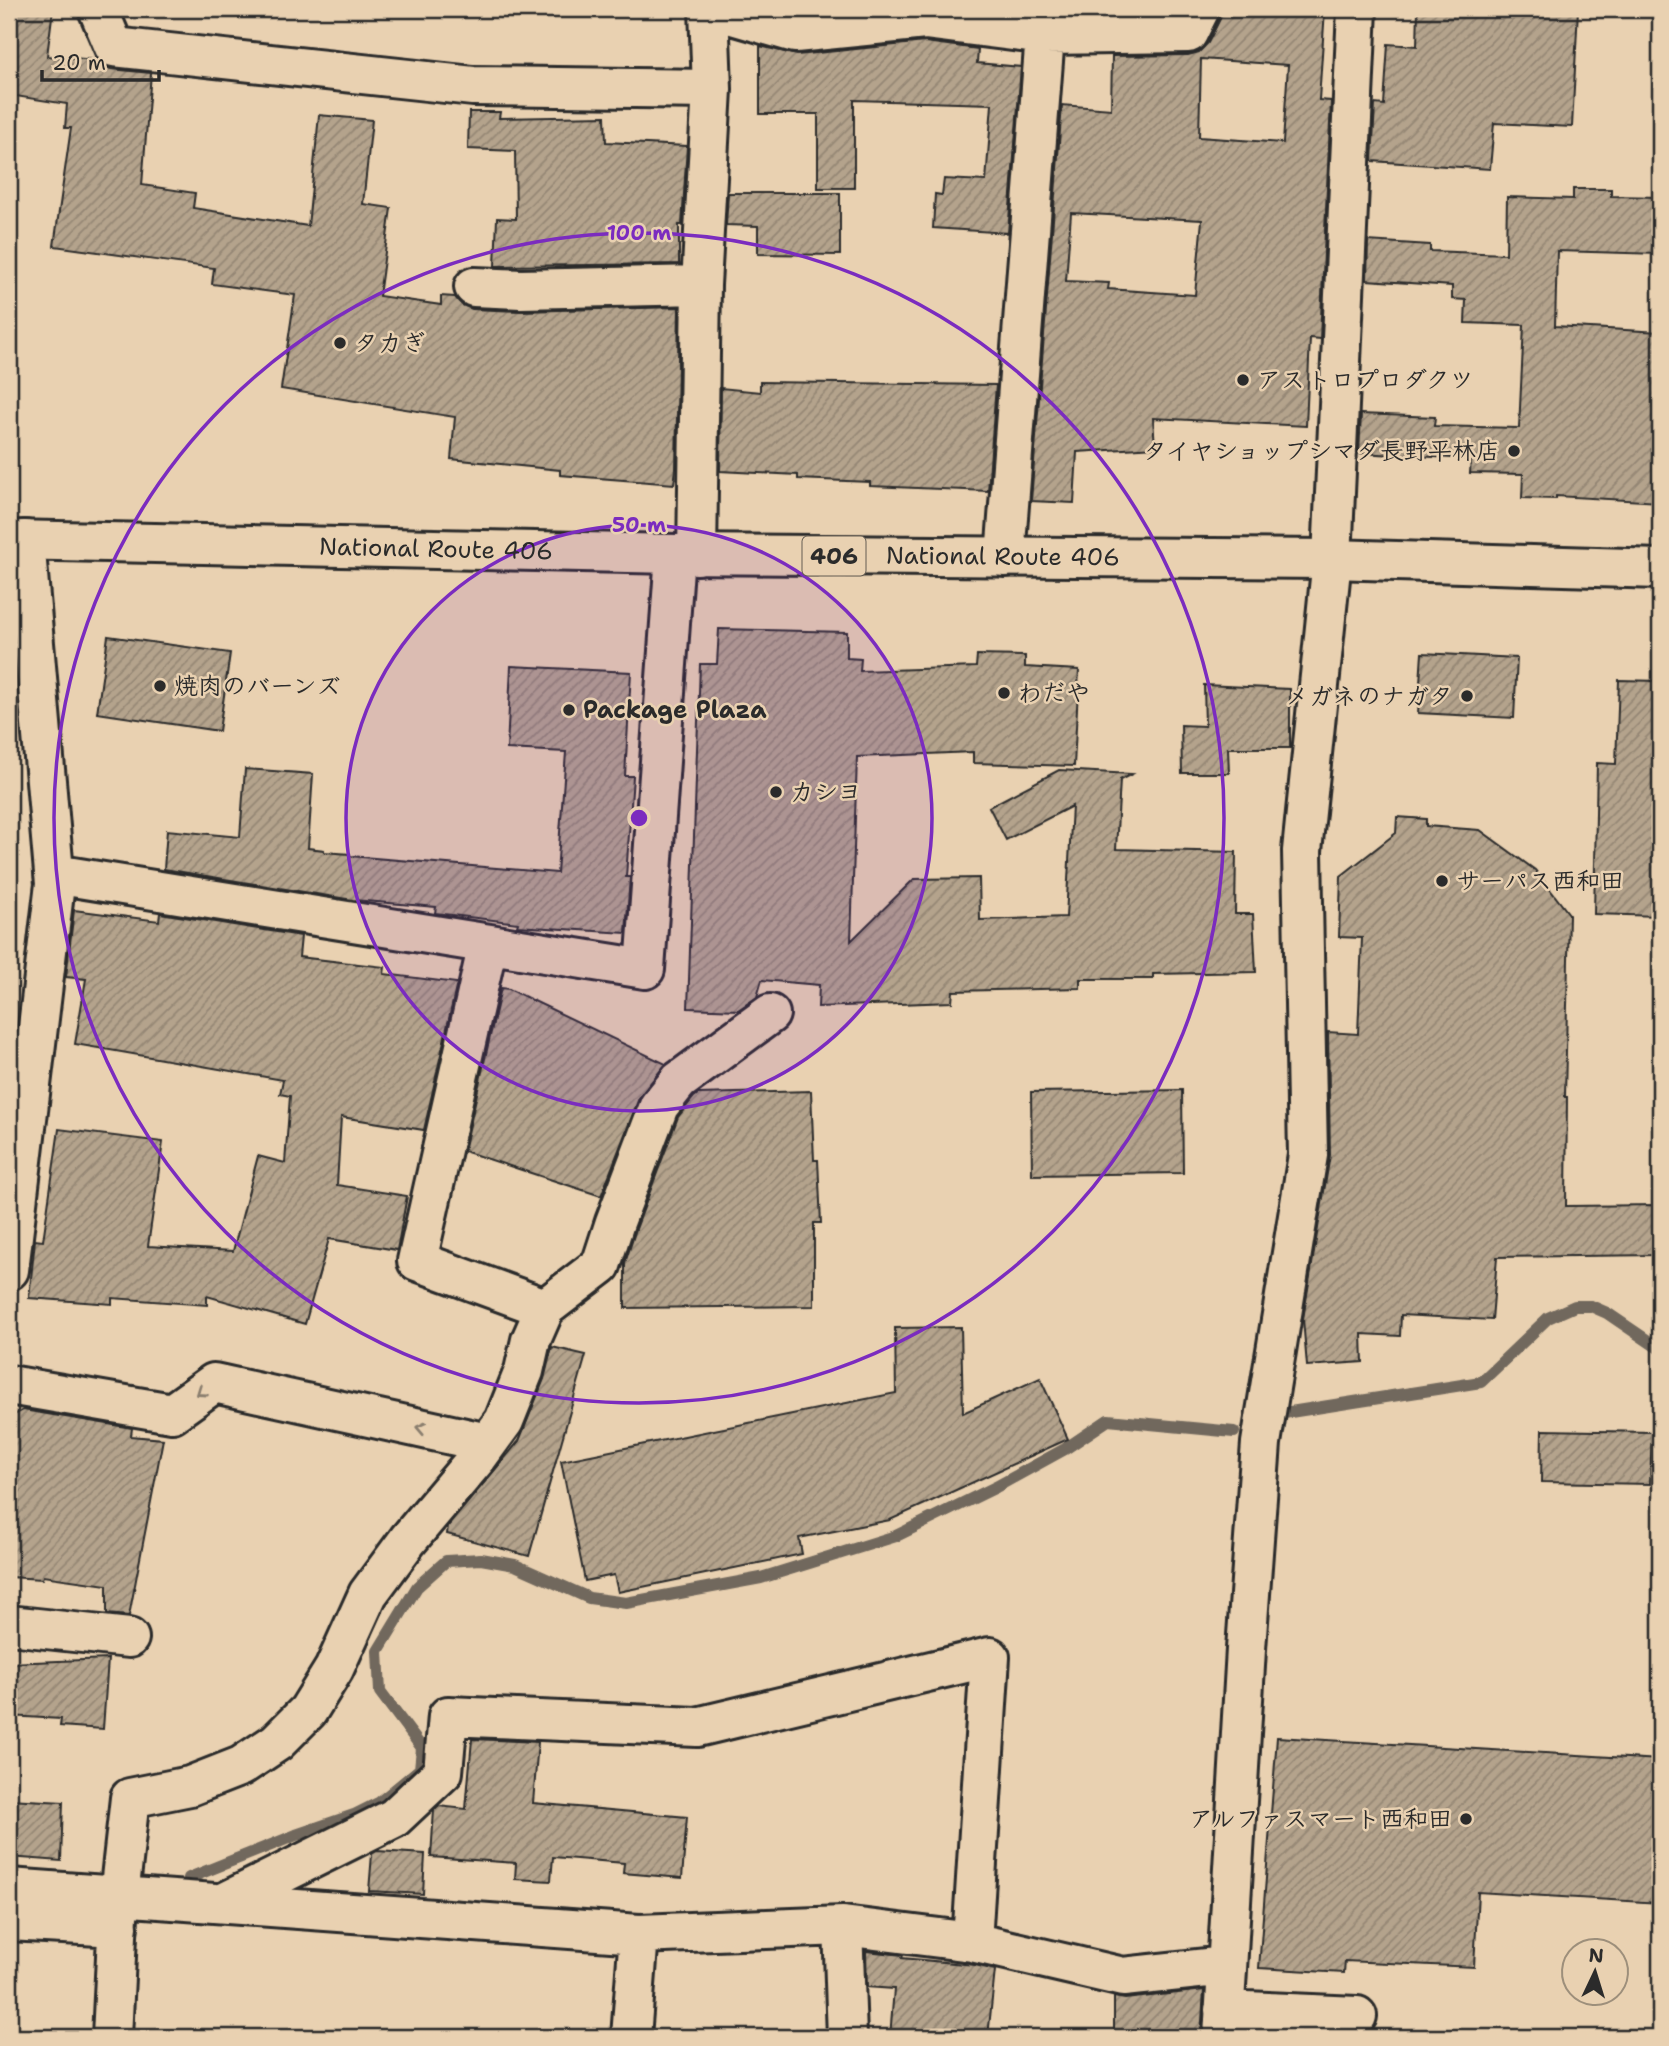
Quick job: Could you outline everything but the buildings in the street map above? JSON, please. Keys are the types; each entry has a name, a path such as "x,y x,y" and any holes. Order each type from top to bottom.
{"main road":[{"path":"98,9 114,47 473,86 712,89"},
{"path":"54,874 645,969 686,555 712,89 711,9 795,33 925,20 1045,35 1188,33 1200,9"},
{"path":"1357,9 1332,559 1302,851 1308,1156 1261,1443 1224,2024 1357,2017"},
{"path":"1005,557 1045,35"},
{"path":"474,287 521,289 701,285"},
{"path":"9,1270 54,874 17,540"},
{"name":"National Route 406","path":"17,540 686,555 1332,559 1660,569"},
{"path":"488,944 417,1261 545,1308"},
{"path":"112,2037 119,1912 130,1798 190,1786 241,1766 277,1742 308,1711 334,1670 368,1594 504,1421 524,1371 531,1340 545,1308 601,1265 659,1106 679,1081 770,1014"},
{"path":"9,1385 172,1413 214,1383 488,1443"},
{"path":"9,1625 128,1638"},
{"path":"225,1902 394,1818 443,1772 448,1717 697,1727 990,1657 972,1942"},
{"path":"9,1888 119,1912"},
{"path":"9,1922 225,1902 639,1934 843,1926 972,1942 1123,1977 1226,1966"},
{"path":"843,1926 847,2037"},
{"path":"631,2037 639,1934"}],"waterway":[{"path":"1284,1413 1481,1382 1548,1318 1575,1306 1591,1306 1607,1313 1660,1349"},
{"path":"189,1878 354,1815 380,1802 420,1769 422,1748 380,1692 378,1651 417,1587 446,1561 481,1559 515,1565 589,1598 626,1603 761,1578 896,1536 996,1487 1065,1449 1108,1420 1234,1432"}],"place":[{"name":"タカぎ","path":"340,343"},
{"name":"アストロプロダクツ","path":"1243,380"},
{"name":"タイヤショップシマダ長野平林店","path":"1514,451"},
{"name":"焼肉のバーンズ","path":"160,686"},
{"name":"わだや","path":"1004,693"},
{"name":"メガネのナガタ","path":"1467,696"},
{"name":"Package Plaza","path":"569,710"},
{"name":"カシヨ","path":"776,792"},
{"name":"サーパス西和田","path":"1442,881"},
{"name":"アルファスマート西和田","path":"1466,1819"}]}
